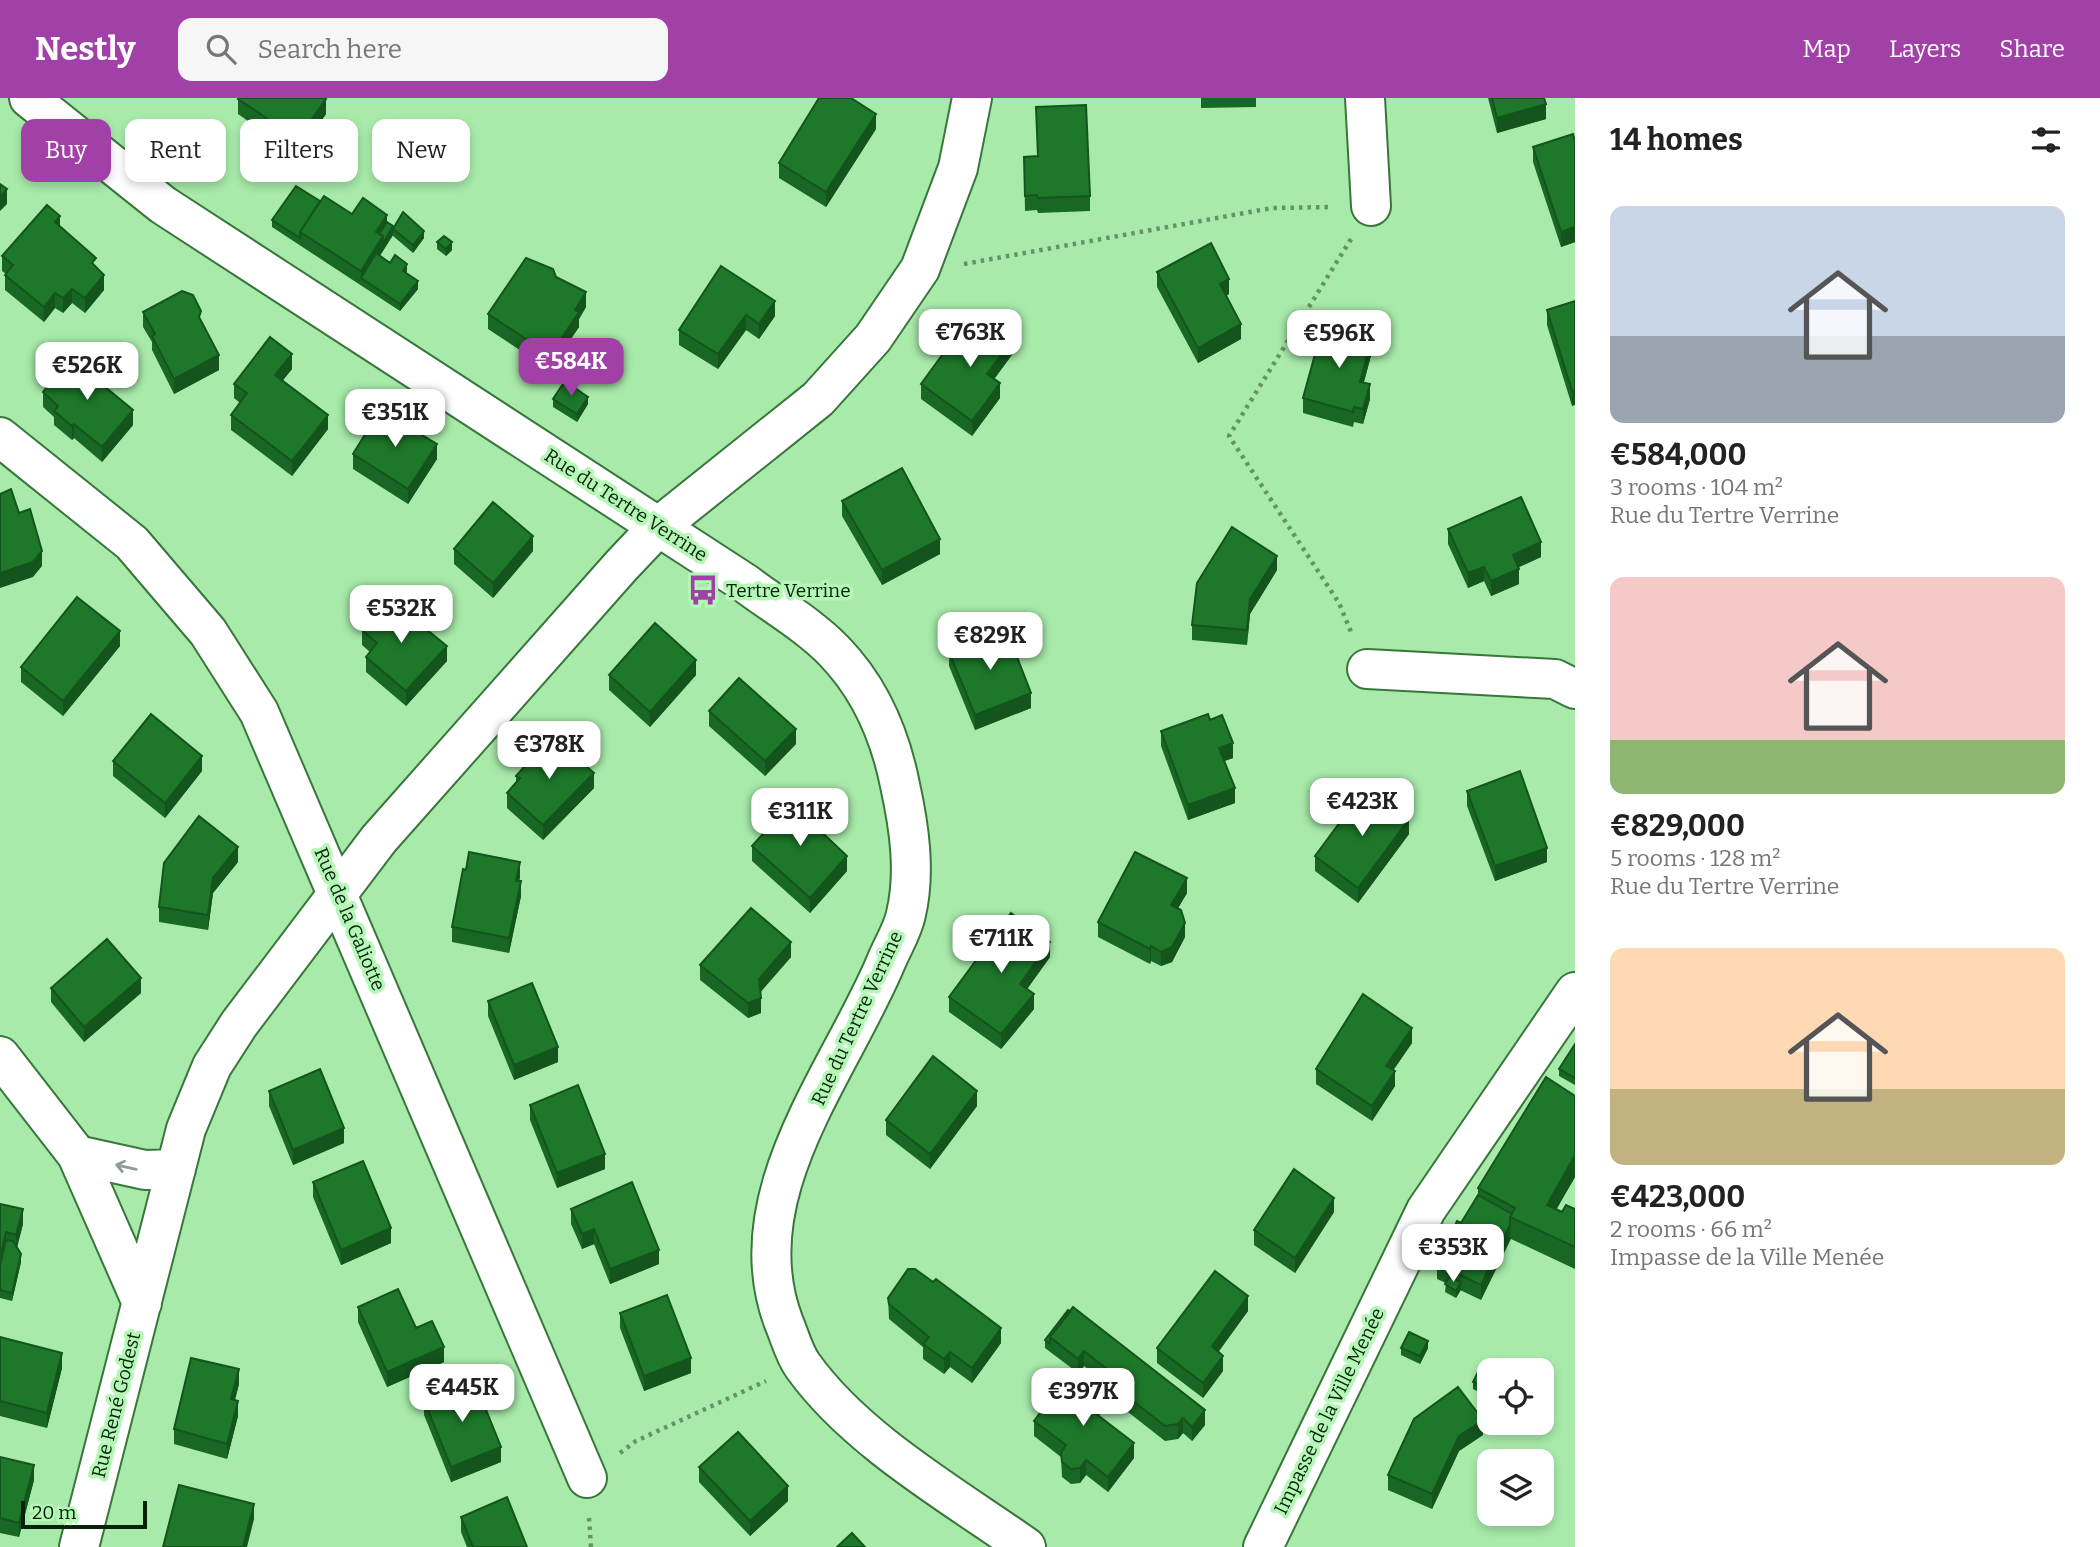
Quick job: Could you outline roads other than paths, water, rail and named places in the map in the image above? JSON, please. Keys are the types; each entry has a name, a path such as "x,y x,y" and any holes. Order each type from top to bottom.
{"street":[{"name":"Rue du Tertre Verrine","path":"29,98 163,205 745,583 833,650 882,720 896,761 911,836 906,914 870,1001 790,1156 771,1227 774,1297 802,1365 829,1396 881,1444 1026,1547"},
{"name":"Rue René Godest","path":"79,1547 186,1129 212,1066 239,1024 379,839 658,527 818,399 873,338 920,269 958,168 972,98"},
{"path":"1365,98 1371,206"},
{"name":"Rue de la Galiotte","path":"0,437 132,543 208,632 259,712 587,1478"},
{"path":"1367,669 1555,679 1575,689"},
{"name":"Impasse de la Ville Menée","path":"1263,1547 1426,1210 1575,992"},
{"path":"0,1056 77,1155 142,1303"},
{"path":"77,1155 145,1170 176,1169"},
{"path":"97,1203 161,1223"}],"place":[{"name":"Tertre Verrine","path":"703,590"}]}
